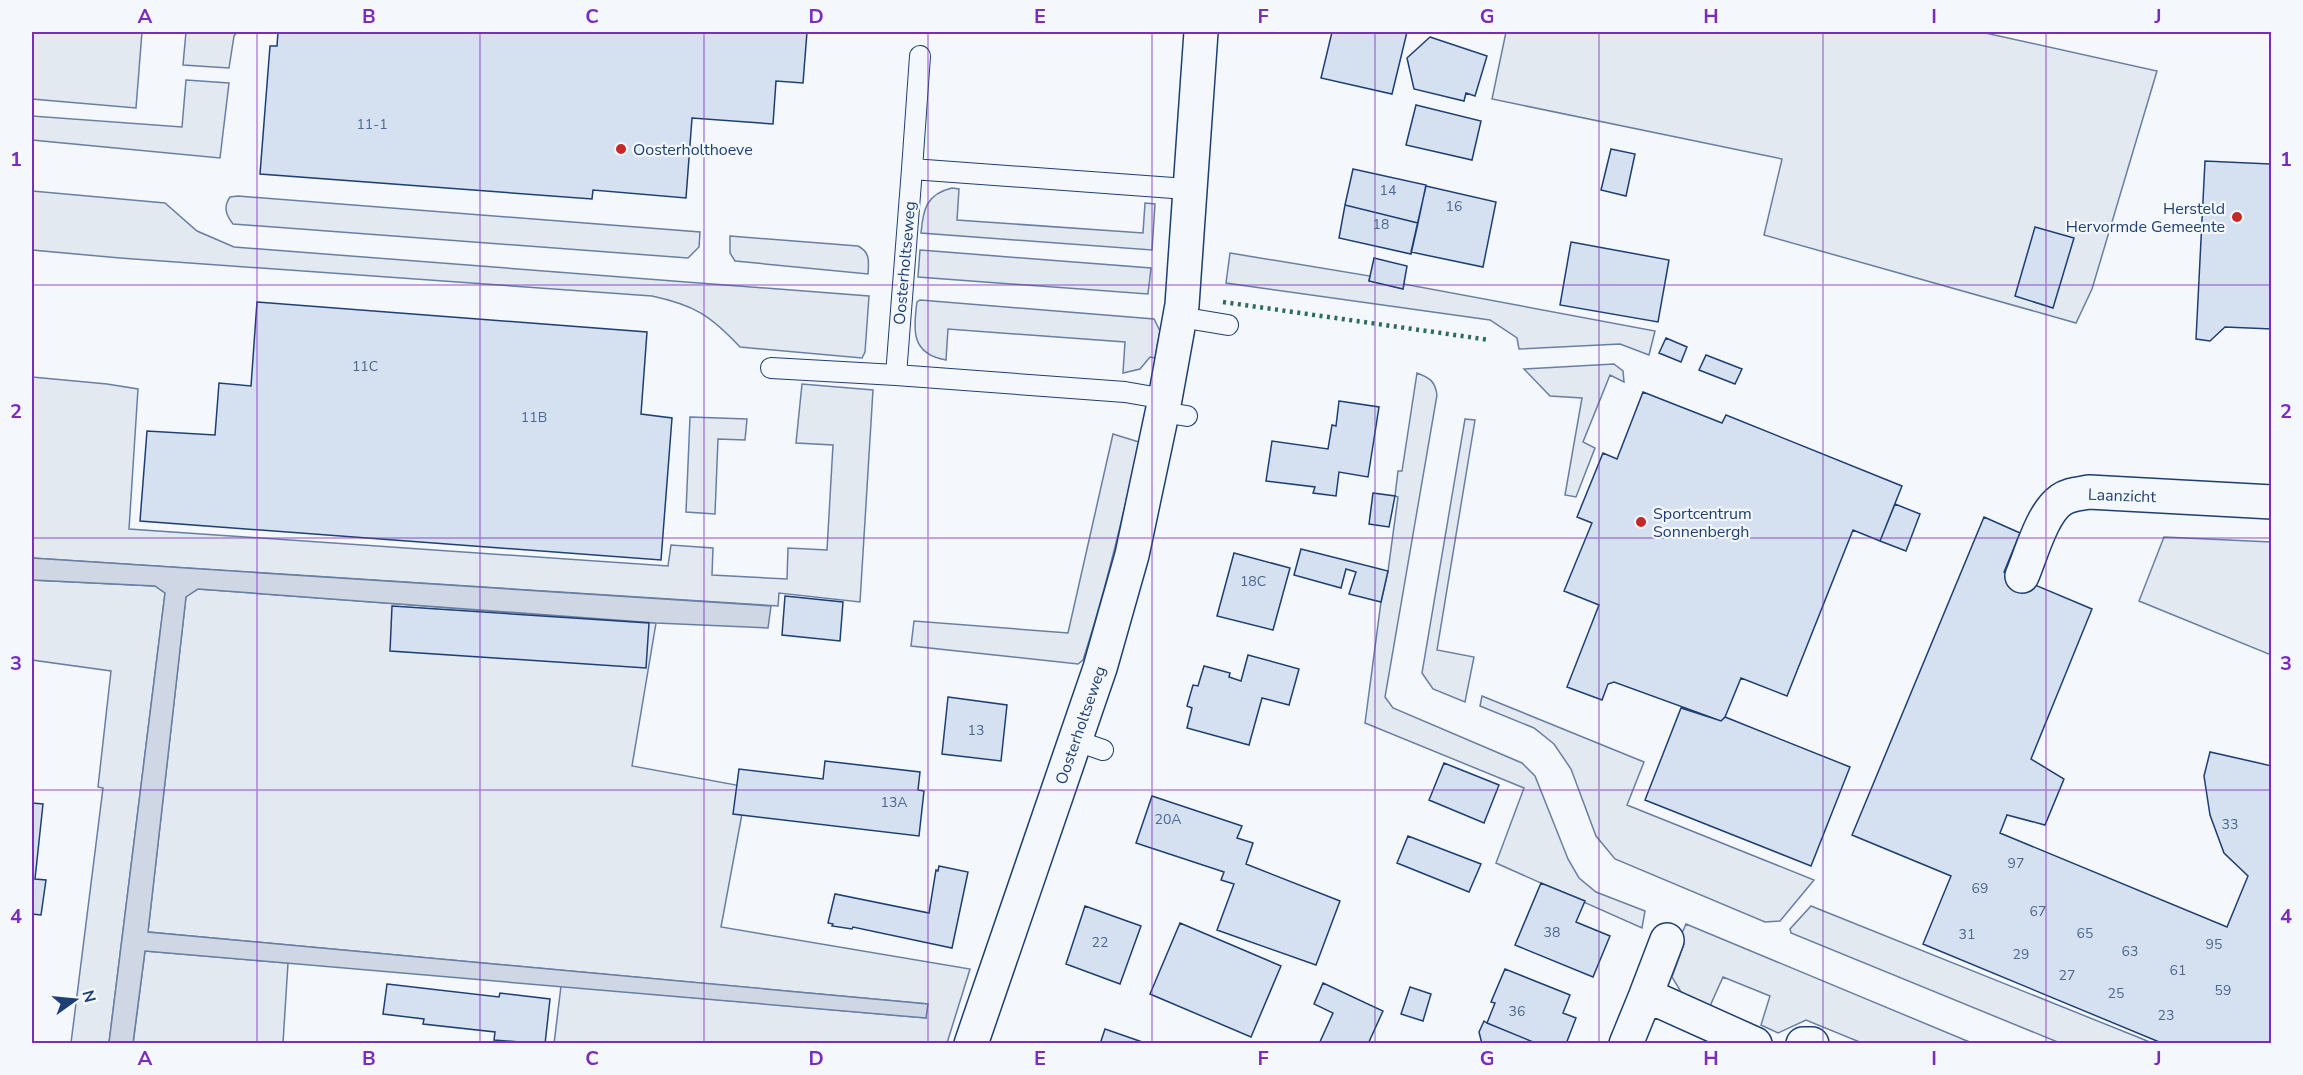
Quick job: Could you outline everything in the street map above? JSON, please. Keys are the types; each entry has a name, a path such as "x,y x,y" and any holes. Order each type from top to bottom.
{"street":[{"name":"Oosterholtseweg","path":"971,1044 1089,745 1100,668 1172,409 1201,32"},
{"name":"Laanzicht","path":"2022,576 2046,517 2055,505 2069,496 2089,492 2271,502"},
{"path":"1626,1044 1667,940"},
{"path":"1646,995 1755,1044"},
{"path":"1803,1044 1812,1044"}],"lane":[{"name":"Oosterholtseweg","path":"896,375 920,56"},
{"path":"912,169 1173,189"},
{"path":"1180,317 1228,325"},
{"path":"771,368 1125,392 1172,409"}],"shaded area":[{"path":"32,32 142,32 136,108 32,99"},
{"path":"186,32 237,32 234,36 229,68 183,65"},
{"path":"1506,32 1981,32 2157,71 2092,289 2076,323 1764,235 1782,159 1492,99"},
{"path":"186,80 229,83 220,158 32,140 32,116 182,127"},
{"path":"952,188 959,189 957,220 1143,233 1145,203 1155,204 1152,250 921,233 925,210 931,199 936,194"},
{"path":"32,191 165,203 197,231 234,247 869,296 865,352 862,358 740,347 720,327 700,313 679,303 652,296 32,250"},
{"path":"230,197 700,232 699,247 688,258 233,224 226,208"},
{"path":"730,236 858,246 867,254 868,274 735,261 730,253"},
{"path":"920,250 1151,268 1148,294 918,277"},
{"path":"1230,253 1370,276 1369,281 1403,288 1404,284 1655,331 1649,355 1620,344 1519,349 1517,338 1490,320 1226,283"},
{"path":"920,300 1154,319 1160,331 1155,358 1150,357 1140,369 1123,373 1125,342 948,329 946,360 935,357 920,346 915,331 915,322 917,302"},
{"path":"1614,364 1623,371 1624,382 1610,375 1583,442 1595,448 1576,497 1565,495 1582,398 1550,396 1524,369"},
{"path":"1417,373 1431,381 1437,395 1385,697 1393,708 1522,763 1535,776 1568,859 1579,878 1596,892 1645,911 1642,928 1496,863 1524,788 1365,723 1398,497 1395,496 1398,471 1402,471"},
{"path":"32,377 138,389 129,529 668,566 671,545 713,548 712,575 787,579 788,548 827,550 833,445 796,443 802,384 873,390 860,602 779,593 778,606 32,558"},
{"path":"690,417 747,419 745,440 718,439 715,514 686,512"},
{"path":"1465,419 1475,420 1437,650 1474,657 1465,702 1433,689 1422,673"},
{"path":"1113,434 1139,442 1114,552 1083,660 1078,664 911,646 914,621 1068,633"},
{"path":"2164,537 2271,542 2271,655 2139,601"},
{"path":"32,558 771,606 768,628 656,623 198,589 186,597 148,932 928,1004 926,1018 145,951 133,1043 109,1043 165,593 155,586 32,580"},
{"path":"32,580 155,586 165,593 109,1043 71,1043 103,788 98,787 111,671 32,660"},
{"path":"198,589 656,623 632,766 747,787 721,927 970,969 947,1043 554,1044 561,986 926,1018 927,1004 148,932 186,596"},
{"path":"1482,696 1644,762 1627,805 1814,880 1780,921 1765,922 1615,859 1596,836 1571,769 1554,744 1534,728 1480,706"},
{"path":"1811,906 2152,1043 2060,1043 1791,933 1790,929"},
{"path":"1686,924 1972,1043 1862,1043 1806,1020 1778,1033 1761,1025 1770,996 1723,977 1710,1006 1684,997 1672,977 1684,944 1679,940"},
{"path":"145,951 288,963 283,1043 133,1044"}],"building":[{"path":"278,32 807,32 803,83 776,81 773,124 692,118 686,198 593,190 592,199 260,174 270,46 277,46"},
{"path":"1332,32 1407,32 1392,94 1321,78"},
{"path":"1430,37 1487,56 1475,96 1466,93 1464,101 1414,89 1407,58"},
{"path":"1416,105 1481,121 1472,160 1406,145"},
{"name":"Hersteld Hervormde Gemeente","path":"2272,138 2272,329 2225,327 2210,341 2196,339 2205,161 2270,164"},
{"path":"1611,149 1635,154 1626,196 1601,190"},
{"path":"1353,169 1426,185 1418,223 1345,205"},
{"path":"1426,186 1496,202 1483,267 1411,252"},
{"path":"1345,205 1418,223 1411,254 1339,238"},
{"path":"2035,227 2074,238 2053,308 2015,296"},
{"path":"1571,242 1669,260 1658,322 1560,305"},
{"path":"1374,258 1407,266 1403,289 1369,281"},
{"path":"257,302 647,332 641,414 672,418 661,560 140,521 147,431 215,435 219,383 251,386"},
{"path":"1666,338 1687,347 1681,362 1659,353"},
{"path":"1706,355 1742,369 1735,384 1699,370"},
{"path":"1643,392 1722,423 1726,415 1902,486 1880,541 1853,530 1787,696 1741,678 1725,717 1721,721 1614,682 1608,684 1602,700 1567,687 1599,605 1564,591 1592,523 1577,517 1603,453 1617,459"},
{"path":"1339,401 1379,407 1368,477 1339,472 1336,496 1313,493 1315,487 1266,481 1272,441 1328,449 1332,425 1336,426"},
{"path":"1373,493 1395,496 1389,527 1369,524"},
{"path":"1895,504 1920,514 1906,551 1880,541"},
{"path":"1984,517 2020,533 2004,572 2092,609 2031,759 2064,779 2045,825 2007,815 2000,833 2227,927 2248,876 2224,853 2210,815 2204,776 2210,752 2272,766 2272,1044 2164,1044 1923,944 1951,876 1852,835"},
{"path":"1301,549 1388,571 1381,602 1349,594 1356,572 1346,569 1341,588 1294,575"},
{"path":"1234,553 1290,568 1273,630 1217,616"},
{"path":"785,596 843,602 840,641 782,635"},
{"path":"392,606 649,623 646,668 390,651"},
{"path":"1248,655 1299,669 1289,705 1262,698 1249,745 1187,728 1192,708 1187,706 1193,685 1198,686 1204,666 1230,673 1229,677 1241,681"},
{"path":"948,697 1007,705 1001,761 942,754"},
{"path":"1681,708 1721,721 1725,717 1850,767 1811,866 1645,800"},
{"path":"825,761 920,772 918,790 924,791 919,836 733,814 739,769 823,779"},
{"path":"1444,763 1499,785 1484,823 1429,800"},
{"path":"1152,796 1242,826 1237,838 1253,843 1246,864 1340,901 1316,965 1217,930 1234,884 1221,880 1224,872 1136,843"},
{"path":"32,803 43,804 35,879 46,880 41,915 32,914"},
{"path":"1408,836 1481,864 1469,892 1397,863"},
{"path":"939,866 968,872 952,948 853,927 852,929 832,926 833,924 828,923 835,894 929,913 936,870 938,871"},
{"path":"1541,883 1585,901 1576,922 1610,936 1593,977 1515,945"},
{"path":"1085,906 1141,926 1120,984 1066,964"},
{"path":"1180,923 1281,966 1251,1037 1150,994"},
{"path":"1505,969 1570,995 1563,1013 1576,1018 1566,1044 1538,1044 1487,1023 1495,1003 1491,1002"},
{"path":"1323,983 1383,1011 1368,1044 1319,1044 1333,1013 1314,1004"},
{"path":"387,984 499,997 500,993 550,999 545,1044 494,1040 495,1032 423,1024 424,1019 383,1014"},
{"path":"1410,987 1431,994 1423,1021 1401,1014"},
{"path":"1484,1021 1538,1044 1482,1044 1479,1032"},
{"path":"1105,1029 1148,1044 1100,1044"}],"hedge":[{"path":"1223,302 1490,340"}],"place":[{"name":"Oosterholthoeve","path":"621,149"},
{"name":"Hersteld Hervormde Gemeente","path":"2237,217"},
{"name":"Sportcentrum Sonnenbergh","path":"1641,522"}]}
